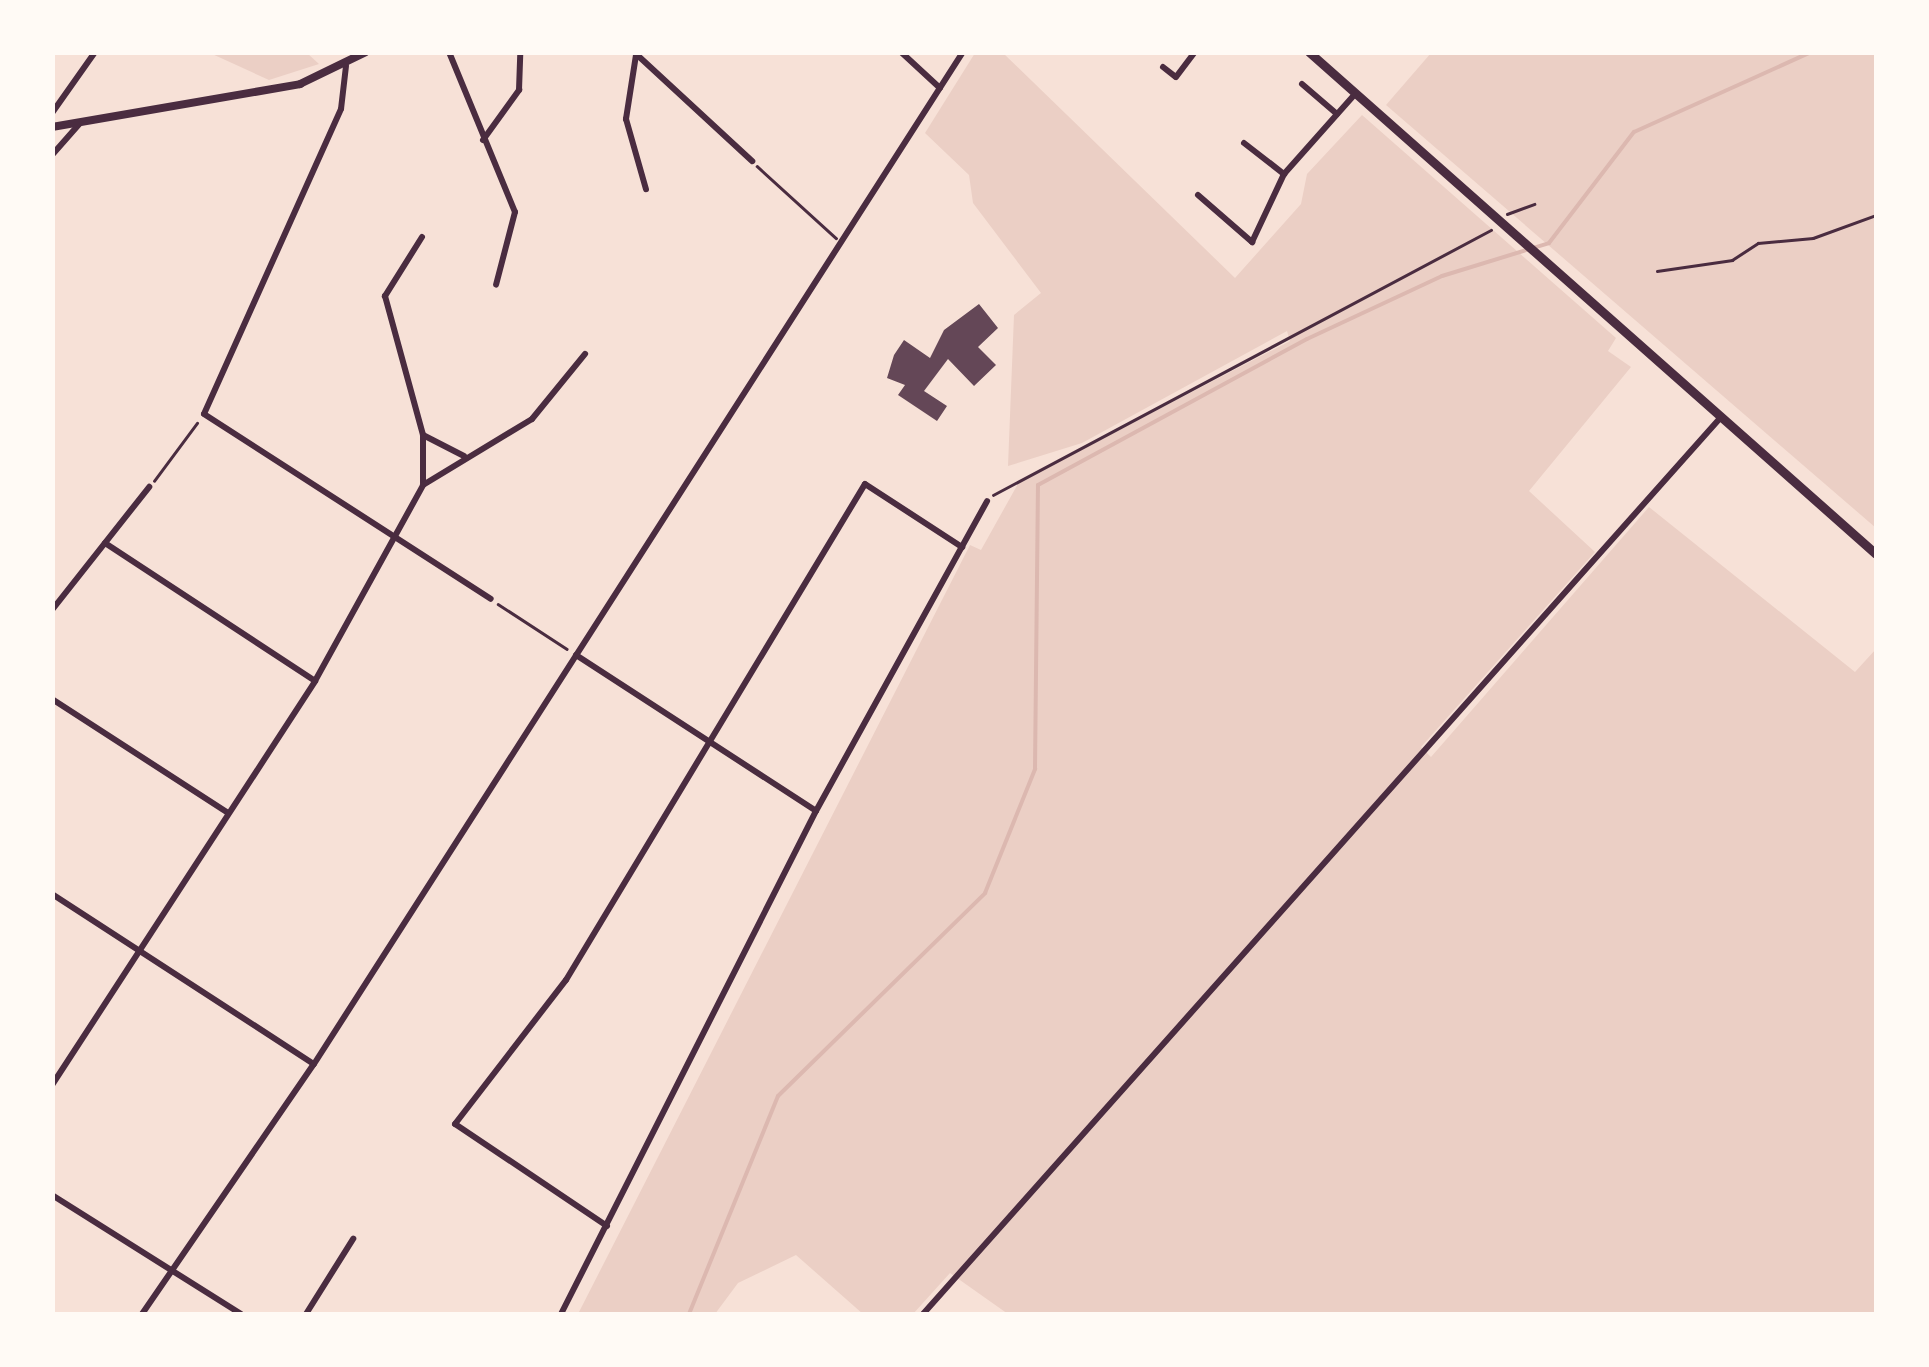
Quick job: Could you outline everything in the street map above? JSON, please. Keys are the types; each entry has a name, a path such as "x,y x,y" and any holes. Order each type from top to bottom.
{"main road":[{"path":"1309,52 1876,554"}],"street":[{"path":"52,113 95,52"},
{"path":"52,127 257,94 346,66 366,52"},
{"path":"448,52 515,212 496,286"},
{"path":"900,52 940,88"},
{"path":"142,1314 314,1064 963,52"},
{"path":"1164,67 1176,77 1195,52"},
{"path":"482,140 519,90 520,54"},
{"path":"635,54 752,162"},
{"path":"635,54 626,119 646,190"},
{"path":"346,66 341,108 204,414 491,599"},
{"path":"1302,84 1337,114"},
{"path":"1198,195 1252,242 1284,174 1356,94"},
{"path":"52,155 81,122"},
{"path":"1244,143 1284,174"},
{"path":"52,1085 315,681 400,538 423,484 423,434 385,296 422,236"},
{"path":"423,484 464,456 532,419 585,354"},
{"path":"923,1314 1720,417"},
{"path":"423,434 464,456"},
{"path":"607,1226 455,1124 566,980 865,484 962,547"},
{"path":"52,610 149,487"},
{"path":"561,1314 816,811 987,501"},
{"path":"105,543 315,681"},
{"path":"576,655 816,811"},
{"path":"52,699 227,812"},
{"path":"52,894 314,1064"},
{"path":"52,1196 242,1314"},
{"path":"306,1314 352,1239"}],"path":[{"path":"752,162 841,242"},
{"path":"987,501 1007,480 1112,433 1534,204"},
{"path":"1657,271 1732,260 1758,243 1812,238 1876,215"},
{"path":"149,487 204,414"},
{"path":"491,599 576,655"}],"shaded area":[{"path":"210,53 307,53 319,64 269,80"},
{"path":"975,53 1003,53 1235,278 1301,204 1307,174 1362,115 1616,338 1608,351 1631,367 1529,491 1595,552 1421,747 1431,757 1649,507 1855,672 1876,649 1876,1314 1008,1314 950,1273 913,1314 863,1314 796,1255 738,1283 715,1314 578,1314 970,545 981,550 1019,482 1290,341 1287,331 1082,443 1008,466 1014,315 1041,293 973,203 969,175 925,133"},
{"path":"1431,53 1876,53 1876,528 1386,105"}],"building":[{"path":"979,304 998,328 978,347 996,365 974,386 948,359 924,391 947,406 937,421 898,395 905,385 887,378 894,355 904,340 930,358 944,330"}],"waterway":[{"path":"689,1314 778,1096 985,893 1035,769 1038,485 1307,339 1442,276 1549,243 1634,132 1811,52"}]}
